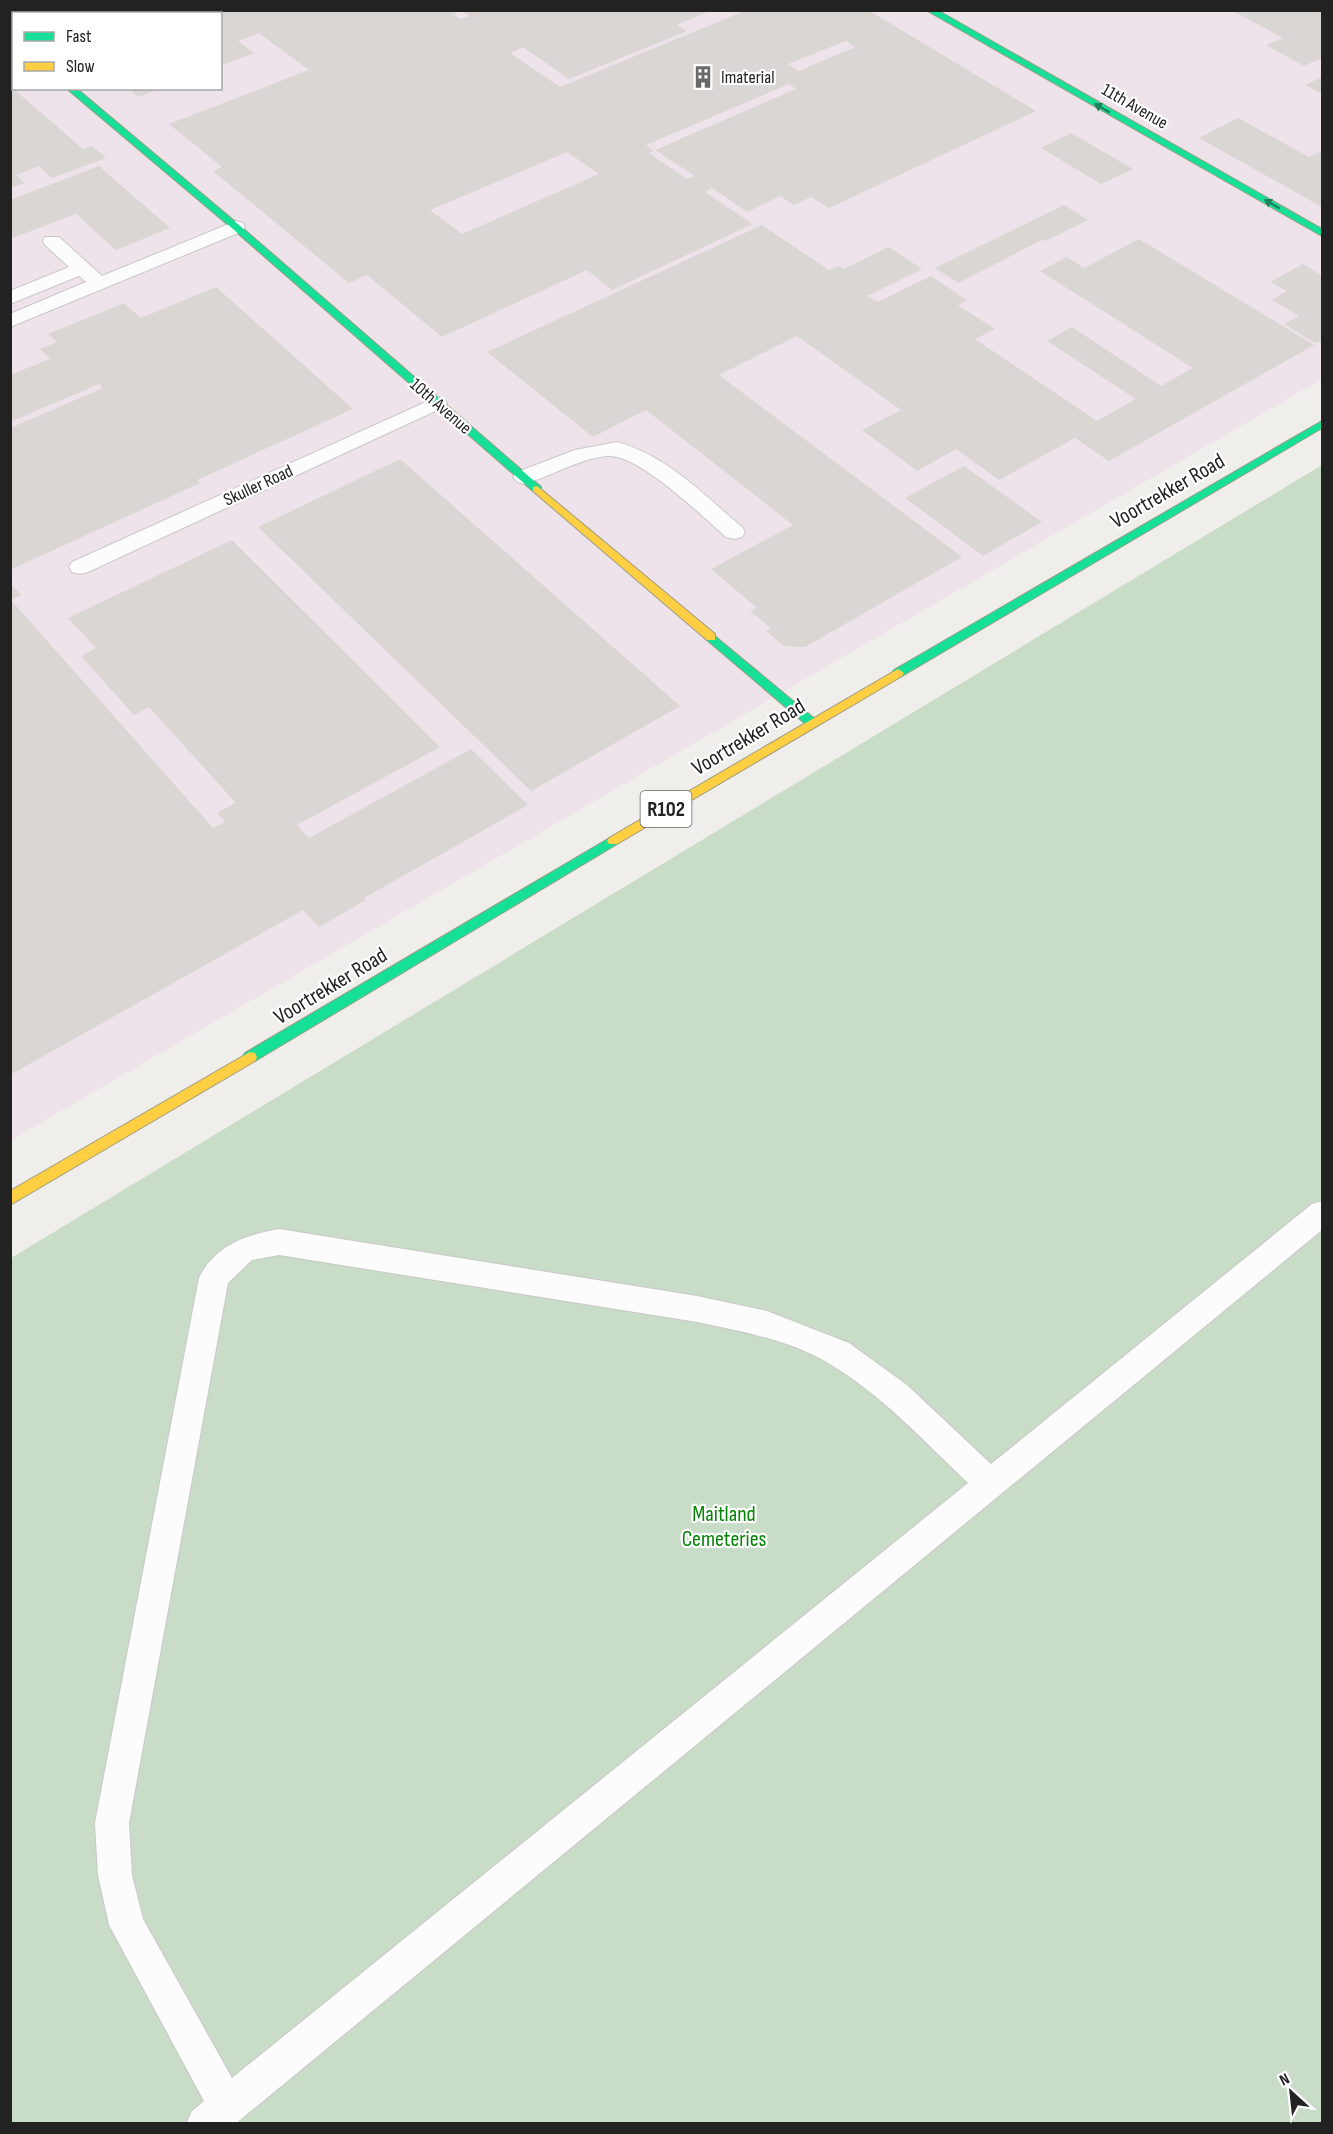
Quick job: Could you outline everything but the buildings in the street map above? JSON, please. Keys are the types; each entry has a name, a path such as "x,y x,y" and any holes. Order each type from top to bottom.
{"street":[{"name":"11th Avenue","path":"930,10 1323,233"},
{"name":"10th Avenue","path":"72,90 236,227 437,403 812,723"},
{"name":"Voortrekker Road","path":"10,1199 812,723 1323,424"}],"lane":[{"path":"10,321 236,227"},
{"path":"52,242 100,284"},
{"path":"10,298 82,268"},
{"name":"Skuller Road","path":"80,567 437,403"},
{"path":"524,477 593,453 618,449 638,455 734,532"},
{"path":"991,1484 896,1395 848,1360 838,1353 767,1324 686,1308 279,1242 250,1246 231,1257 214,1278 112,1823 115,1875 127,1925 216,2118 1323,1213"}],"shaded area":[{"path":"11,11 1322,11 1322,379 11,1140"}],"green space":[{"name":"Maitland Cemeteries","path":"1322,465 1322,2123 11,2124 11,1258"}],"traffic: fast":[{"path":"930,10 1322,233"},
{"path":"72,90 236,227 537,489"},
{"path":"898,673 1322,424"},
{"path":"711,637 812,723"},
{"path":"250,1057 613,841"}],"traffic: slow":[{"path":"537,489 711,637"},
{"path":"613,841 898,673"},
{"path":"10,1199 250,1057"}],"place":[{"name":"Imaterial","path":"703,77"}]}
